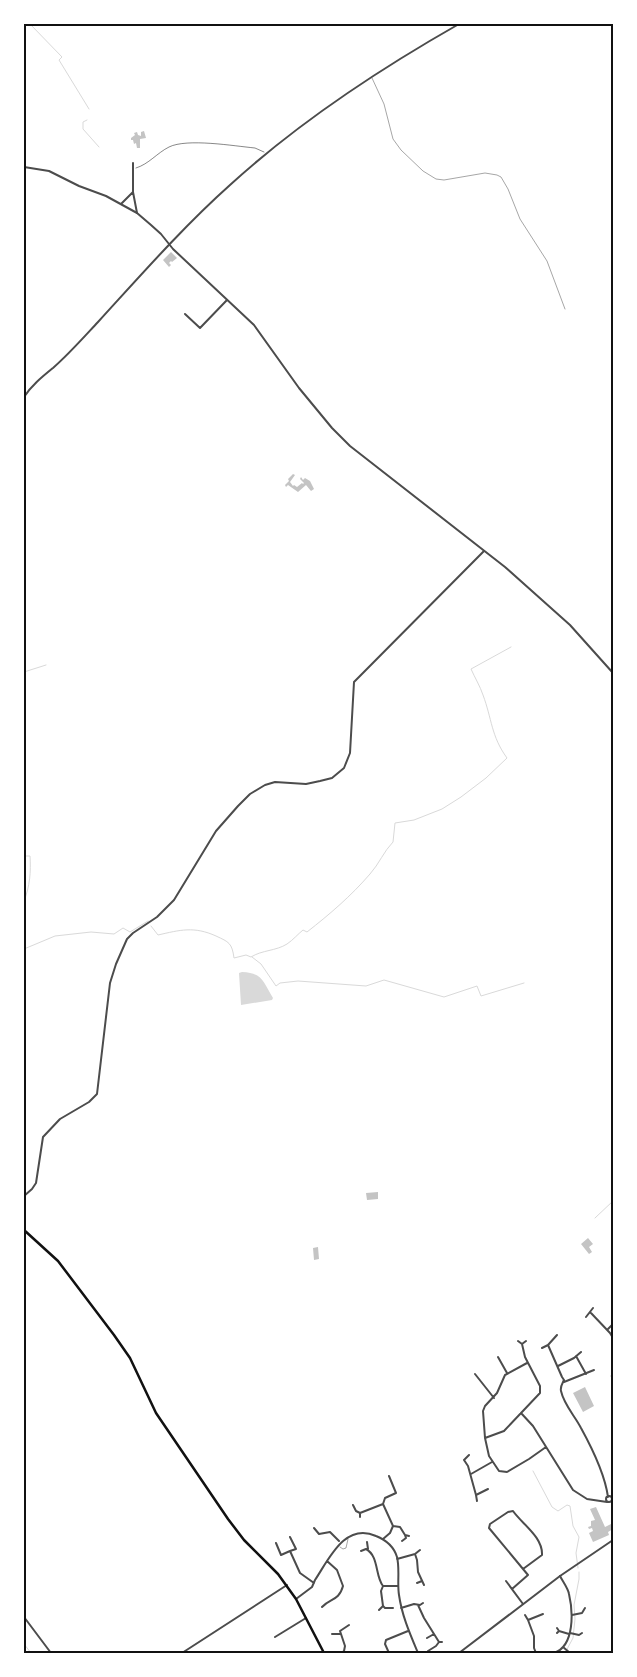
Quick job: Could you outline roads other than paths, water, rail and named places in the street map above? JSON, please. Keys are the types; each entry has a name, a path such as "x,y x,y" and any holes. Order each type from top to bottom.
{"main road":[{"path":"24,1230 58,1262 114,1335 130,1358 156,1413 228,1519 244,1540 271,1565 287,1585 324,1653"}],"street":[{"path":"24,397 40,377 76,346 228,186 332,103 459,24"},
{"path":"133,163 133,192 137,213"},
{"path":"24,167 49,171 137,213 254,325 299,388 332,428 350,446 518,578 570,625 613,673"},
{"path":"121,204 133,192"},
{"path":"185,314 200,328 228,300"},
{"path":"24,1196 32,1189 36,1182 43,1137 46,1132 60,1119 89,1102 96,1094 110,984 127,939 157,917 174,900 216,831 250,794 270,784 320,782 332,778 344,768 350,753 352,690 354,682 484,550"},
{"path":"586,1317 594,1308"},
{"path":"590,1312 613,1338"},
{"path":"607,1330 613,1324"},
{"path":"542,1348 548,1345 556,1335"},
{"path":"485,1438 504,1430 537,1397 540,1391 539,1384 528,1363 522,1344 518,1341"},
{"path":"522,1344 526,1341"},
{"path":"548,1345 564,1380 561,1391 565,1402 581,1428 604,1477 613,1505"},
{"path":"558,1366 581,1352"},
{"path":"576,1356 586,1374"},
{"path":"498,1358 508,1373"},
{"path":"528,1363 508,1373 502,1379 497,1394 482,1411 488,1453 499,1471 506,1472 546,1447"},
{"path":"563,1383 594,1370"},
{"path":"475,1374 494,1398"},
{"path":"521,1412 533,1426 573,1490 580,1496 598,1502 607,1501 610,1498"},
{"path":"469,1455 464,1460 477,1501"},
{"path":"470,1474 492,1462"},
{"path":"383,1539 390,1533 393,1526 383,1504 385,1498 396,1493 389,1476"},
{"path":"476,1494 488,1489"},
{"path":"607,1501 610,1498"},
{"path":"607,1501 613,1505"},
{"path":"360,1513 383,1504"},
{"path":"353,1505 356,1512 360,1513"},
{"path":"512,1589 528,1577 528,1574 523,1569 490,1528 490,1524 508,1512 513,1511 518,1519 526,1524 543,1548 542,1554 523,1569"},
{"path":"393,1526 400,1527 405,1535 409,1536"},
{"path":"314,1528 321,1538"},
{"path":"320,1534 330,1532 340,1542"},
{"path":"296,1599 310,1589 340,1542 350,1536 368,1533 383,1539 391,1546 397,1559 401,1608 408,1631 418,1653"},
{"path":"402,1541 406,1538 405,1535"},
{"path":"276,1543 281,1555 296,1549 290,1537"},
{"path":"459,1653 560,1576 613,1540"},
{"path":"367,1542 368,1550 371,1552 378,1577 383,1586 381,1594 383,1605 385,1608 392,1608"},
{"path":"361,1551 368,1550"},
{"path":"397,1559 415,1554 420,1550"},
{"path":"290,1551 300,1573 314,1583"},
{"path":"415,1554 418,1572 424,1585"},
{"path":"322,1607 336,1599 343,1586 337,1570 327,1562"},
{"path":"555,1653 564,1648 574,1615 569,1593 560,1576"},
{"path":"417,1583 422,1581"},
{"path":"506,1581 523,1604"},
{"path":"182,1653 287,1585"},
{"path":"383,1586 398,1586"},
{"path":"321,1602 325,1604"},
{"path":"401,1608 414,1604 418,1605 423,1602"},
{"path":"378,1610 383,1605"},
{"path":"418,1605 440,1642 428,1651"},
{"path":"574,1615 582,1613 585,1608"},
{"path":"528,1620 543,1614"},
{"path":"525,1615 534,1636 536,1653"},
{"path":"24,1618 52,1653"},
{"path":"275,1637 306,1618"},
{"path":"341,1653 345,1652 345,1646 340,1634 342,1629 349,1625"},
{"path":"389,1653 385,1644 386,1640 408,1631"},
{"path":"558,1631 578,1635 582,1633"},
{"path":"332,1634 340,1634"},
{"path":"427,1638 434,1634"},
{"path":"564,1648 570,1653"}],"lane":[{"path":"371,77 384,104 393,139 400,150 423,170 436,179 444,180 485,173 497,174 501,177 520,219 547,262 565,309"},
{"path":"340,1542 341,1548 346,1548 350,1536"}],"waterway":[{"path":"30,24 62,57 59,60 89,109"},
{"path":"87,120 83,122 83,129 99,147"},
{"path":"151,926 158,935 187,930 208,933 229,944 234,958 246,955 251,957 278,948 289,942 303,930 307,932 348,897 373,870 393,842 395,823 414,820 442,809 486,778 507,758 498,742 482,692 471,669 511,647"},
{"path":"24,672 46,665"},
{"path":"24,856 30,856 30,868 29,884 24,901"},
{"path":"24,949 55,936 91,932 114,934 123,928 130,932 148,921"},
{"path":"252,957 261,964 276,986 280,983 298,981 366,986 384,980 444,997 477,986 481,996 524,983"},
{"path":"595,1218 613,1201"},
{"path":"533,1471 552,1507 558,1511 567,1505 570,1506 573,1526 579,1537 576,1553 578,1568"},
{"path":"565,1653 573,1638 574,1605 579,1572"},
{"path":"24,1644 31,1653"}]}
